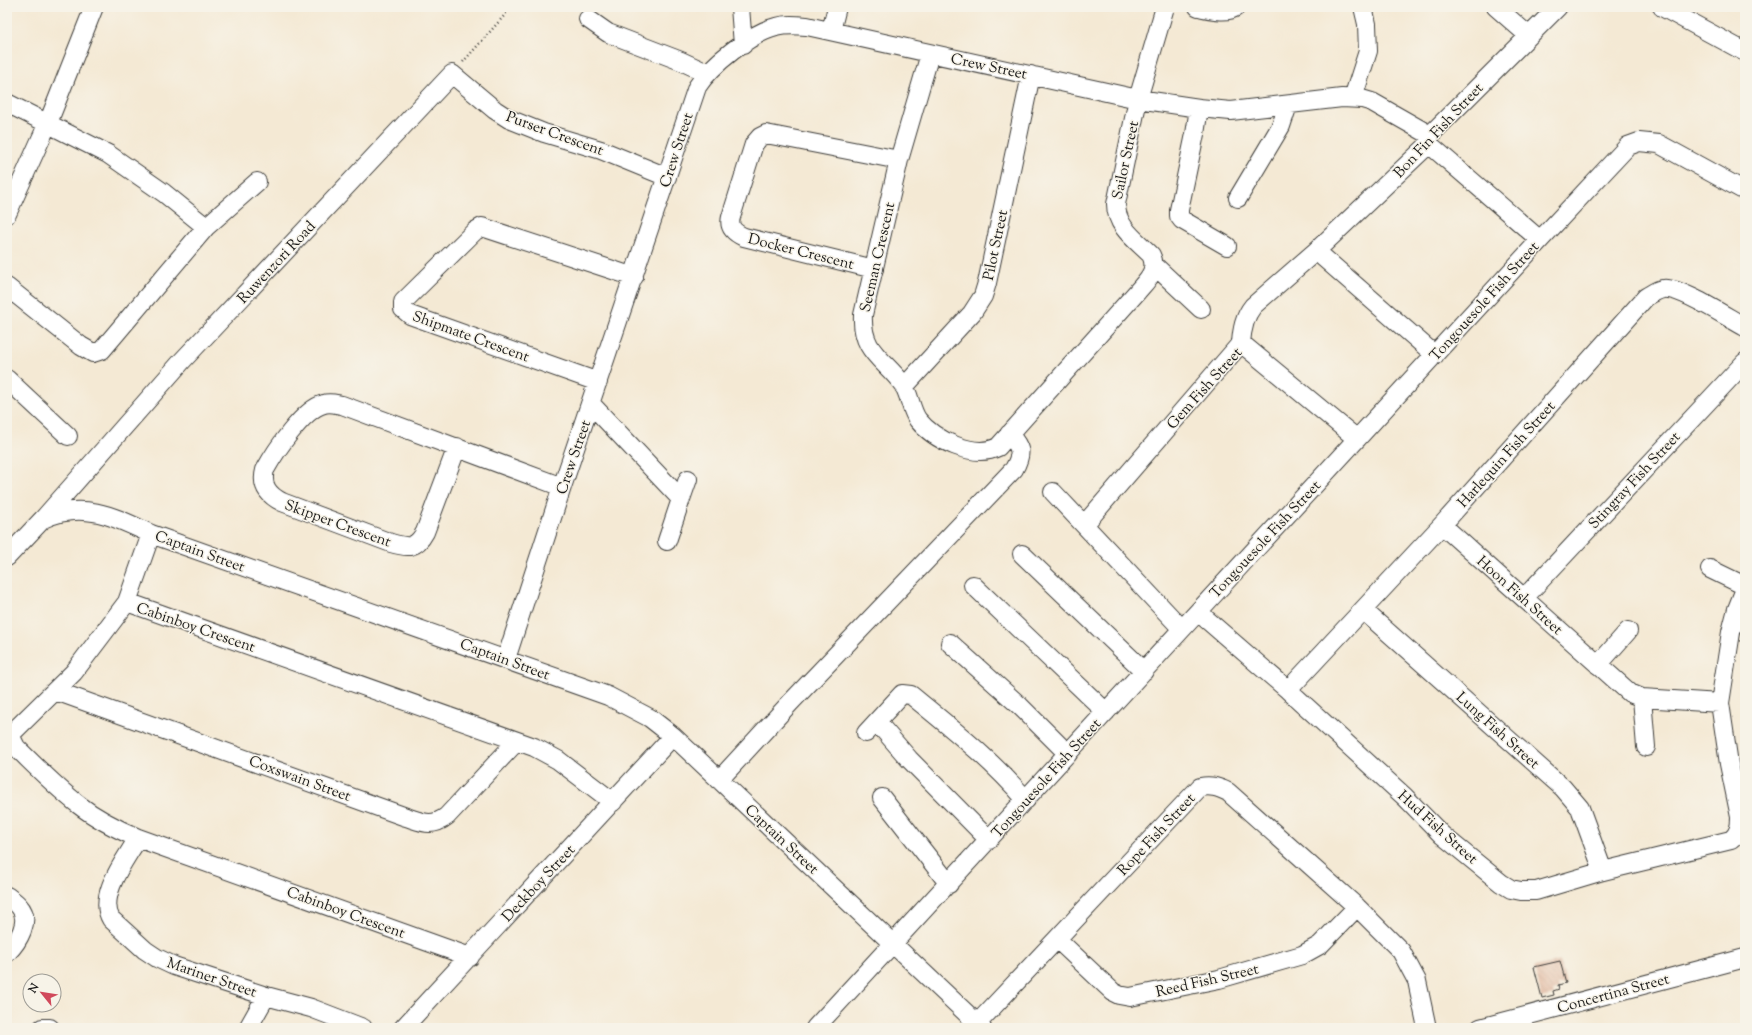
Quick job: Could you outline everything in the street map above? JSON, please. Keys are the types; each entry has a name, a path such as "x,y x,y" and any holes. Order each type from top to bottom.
{"street":[{"path":"7,214 48,123 94,7"},
{"path":"831,31 837,7"},
{"name":"Sailor Street","path":"1165,7 1138,98 1116,197 1116,213 1123,227 1201,309"},
{"path":"1198,7 1220,10 1234,9 1236,7"},
{"path":"1353,98 1368,51 1367,24 1363,7"},
{"path":"1496,7 1529,36"},
{"name":"Bon Fin Fish Street","path":"1241,343 1243,326 1248,312 1253,306 1316,251 1429,140 1558,7"},
{"path":"738,8 743,45"},
{"path":"1671,9 1745,52"},
{"path":"588,19 608,33 681,61 707,73"},
{"name":"Crew Street","path":"506,659 562,487 697,87 707,73 729,54 760,33 783,26 807,26 930,54 1138,98 1199,108 1231,111 1353,98 1372,102 1429,140 1540,240"},
{"name":"Seeman Crescent","path":"930,54 899,160 862,315 862,328 865,340 871,350 904,387 918,420 938,437 960,448 984,451 992,450 998,447 1152,275 1153,260"},
{"name":"Purser Crescent","path":"452,74 495,110 509,119 534,129 601,150 667,177"},
{"name":"Ruwenzori Road","path":"7,557 43,519 182,361 452,74"},
{"name":"Pilot Street","path":"904,387 972,313 983,296 1031,75"},
{"path":"7,103 108,154 164,193 206,227"},
{"path":"1238,198 1281,126 1288,105"},
{"path":"1199,108 1179,216 1182,220 1227,246"},
{"name":"Docker Crescent","path":"874,268 744,237 732,229 730,224 731,217 754,144 764,134 771,134 899,160"},
{"name":"Tongouesole Fish Street","path":"815,1028 1628,146 1639,142 1659,144 1745,191"},
{"path":"7,287 81,346 93,353 102,350 206,227 257,182"},
{"name":"Shipmate Crescent","path":"598,382 410,315 403,308 403,302 474,231 482,227 634,277"},
{"path":"1316,251 1435,355"},
{"name":"Harlequin Fish Street","path":"1288,690 1442,525 1646,297 1656,290 1664,288 1686,294 1745,327"},
{"name":"Gem Fish Street","path":"1084,525 1241,343 1357,439"},
{"name":"Stingray Fish Street","path":"1524,598 1745,362"},
{"path":"7,379 68,436"},
{"name":"Skipper Crescent","path":"457,447 425,532 413,545 407,546 391,543 282,502 271,495 265,486 265,470 288,436 310,412 323,404 342,405 457,447 562,487"},
{"path":"591,404 681,499"},
{"path":"719,780 795,698 1014,469 1020,459 1020,450 1017,442 1009,434"},
{"path":"667,541 688,479"},
{"path":"1053,492 1182,629"},
{"name":"Captain Street","path":"43,519 63,512 82,510 117,518 151,534 608,696 650,718 673,736 893,944"},
{"name":"Hoon Fish Street","path":"1442,525 1630,693 1642,698 1720,703"},
{"path":"127,602 151,534"},
{"path":"1022,554 1144,670"},
{"path":"1710,569 1745,586"},
{"path":"973,585 1106,712"},
{"path":"1737,763 1720,703 1731,632 1745,589"},
{"name":"Cabinboy Crescent","path":"470,957 138,838 107,823 79,805 14,745 12,738 15,730 74,672 127,602 517,741 558,760 614,802"},
{"name":"Lung Fish Street","path":"1363,610 1563,788 1580,808 1603,871"},
{"name":"Hud Fish Street","path":"1198,612 1288,690 1405,797 1442,835 1501,883 1511,889 1536,891 1603,871 1731,840 1738,831 1740,817 1737,763"},
{"path":"1598,665 1628,631"},
{"path":"950,643 1020,706 1068,754"},
{"name":"Coxswain Street","path":"56,691 428,824 437,823 447,816 517,741"},
{"path":"989,840 908,759 872,728 902,694 911,695 999,771 1026,800"},
{"path":"1642,698 1646,747"},
{"name":"Deckboy Street","path":"403,1028 614,802 673,736"},
{"name":"Rope Fish Street","path":"978,1026 1200,787 1208,786 1217,787 1228,792 1357,907 1401,951 1417,981 1427,1028"},
{"path":"882,798 949,884"},
{"name":"Mariner Street","path":"138,838 109,892 106,904 112,919 145,950 164,962 266,996 311,1008 363,1028"},
{"path":"7,896 20,906 24,916 21,932 16,944 7,953"},
{"name":"Reed Fish Street","path":"1058,940 1113,992 1123,997 1130,997 1219,979 1302,956 1320,945 1357,907"},
{"path":"893,944 978,1026"},
{"name":"Concertina Street","path":"1480,1028 1745,958"},
{"path":"248,1028 266,996"},
{"path":"42,1028 50,1028"}],"path":[{"path":"452,74 512,7"}],"building":[{"path":"1560,961 1566,983 1558,985 1559,989 1553,991 1554,995 1542,998 1534,967"}]}
